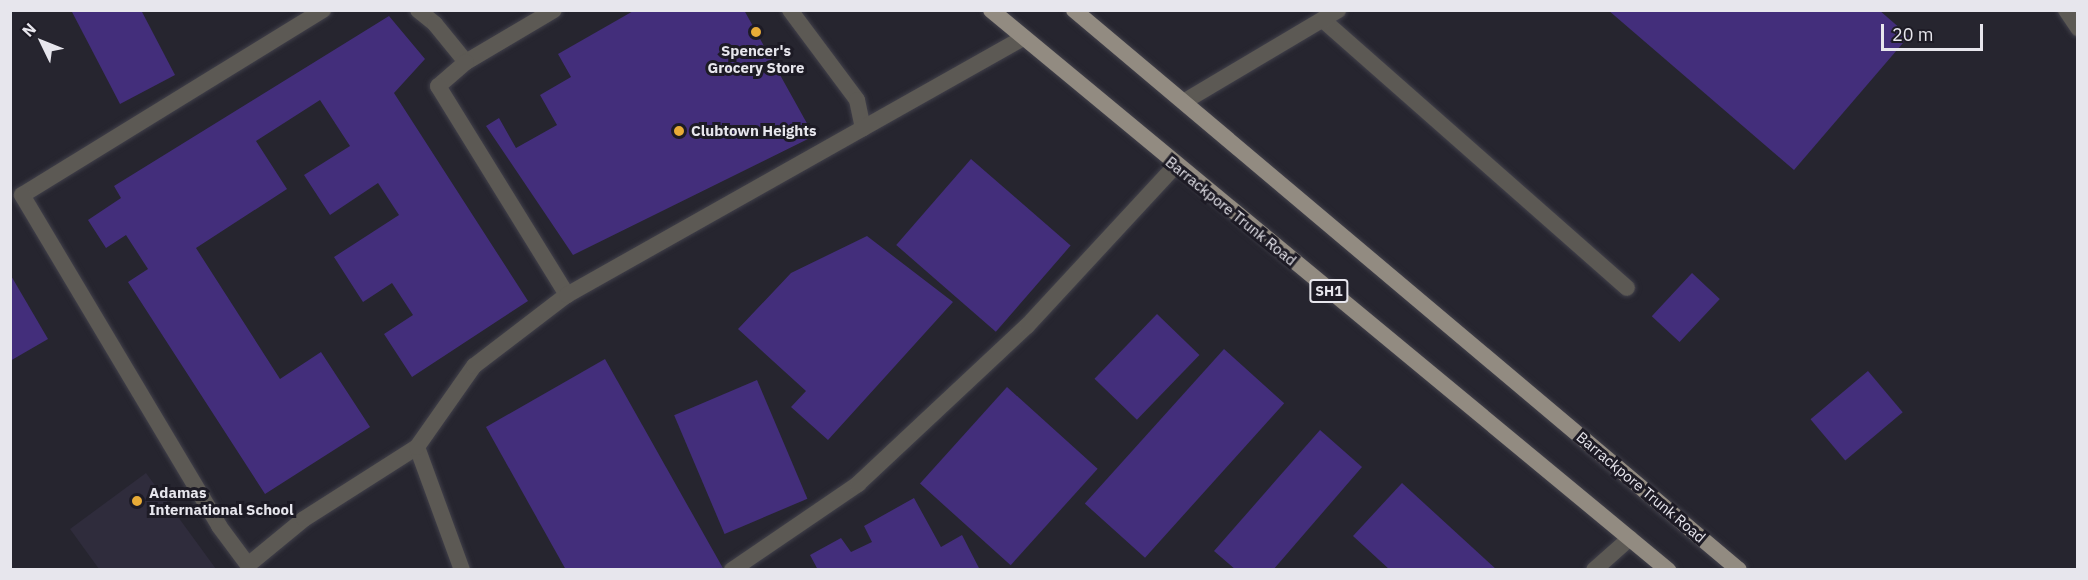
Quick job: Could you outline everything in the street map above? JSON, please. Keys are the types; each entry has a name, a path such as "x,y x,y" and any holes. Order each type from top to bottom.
{"main road":[{"name":"Barrackpore Trunk Road","path":"991,10 1175,166 1668,570"},
{"name":"Barrackpore Trunk Road","path":"1074,10 1185,101 1739,570"}],"street":[{"path":"323,10 22,195 219,526 248,565 304,519 417,447 474,366 567,295 1023,38"},
{"path":"418,10 435,24 466,62"},
{"path":"554,10 466,62 438,86 567,295"},
{"path":"790,10 857,100 864,128"},
{"path":"1185,101 1338,10"},
{"path":"2066,10 2078,28"},
{"path":"1323,20 1627,288"},
{"path":"732,570 858,484 1027,326 1175,166"},
{"path":"417,447 462,570"},
{"path":"1594,570 1629,538"}],"shaded area":[{"name":"Adamas International School","path":"146,473 216,569 99,569 70,529"}],"building":[{"path":"71,10 141,10 175,75 120,104"},
{"name":"Clubtown Heights","path":"635,10 744,10 814,136 573,255 486,126 499,118 516,148 557,125 540,95 571,77 558,54"},
{"path":"1608,10 1879,10 1909,36 1794,170"},
{"path":"389,16 425,59 394,93 528,301 412,377 384,334 413,315 392,283 363,302 334,257 399,215 378,183 330,215 304,175 350,146 320,100 256,141 287,189 196,248 280,379 321,352 370,427 265,494 128,282 148,269 126,235 106,248 88,220 121,198 114,186"},
{"path":"971,159 1071,246 996,332 896,245"},
{"path":"867,236 953,302 828,440 791,407 806,391 738,329 791,273"},
{"path":"1692,273 1720,299 1680,342 1652,316"},
{"path":"10,274 48,339 10,361"},
{"path":"1157,314 1199,355 1137,420 1094,379"},
{"path":"1224,349 1284,403 1145,558 1085,504"},
{"path":"605,359 724,570 566,570 486,427"},
{"path":"1868,371 1903,412 1845,461 1811,419"},
{"path":"757,380 807,499 725,534 674,415"},
{"path":"1007,387 1098,469 1011,565 920,484"},
{"path":"1320,430 1362,467 1273,570 1236,570 1214,551"},
{"path":"1402,483 1497,570 1390,570 1353,536"},
{"path":"914,498 941,547 962,535 980,570 818,570 810,555 841,538 851,552 872,542 864,526"}],"place":[{"name":"Spencer's Grocery Store","path":"756,32"},
{"name":"Clubtown Heights","path":"679,131"},
{"name":"Adamas International School","path":"137,501"}]}
